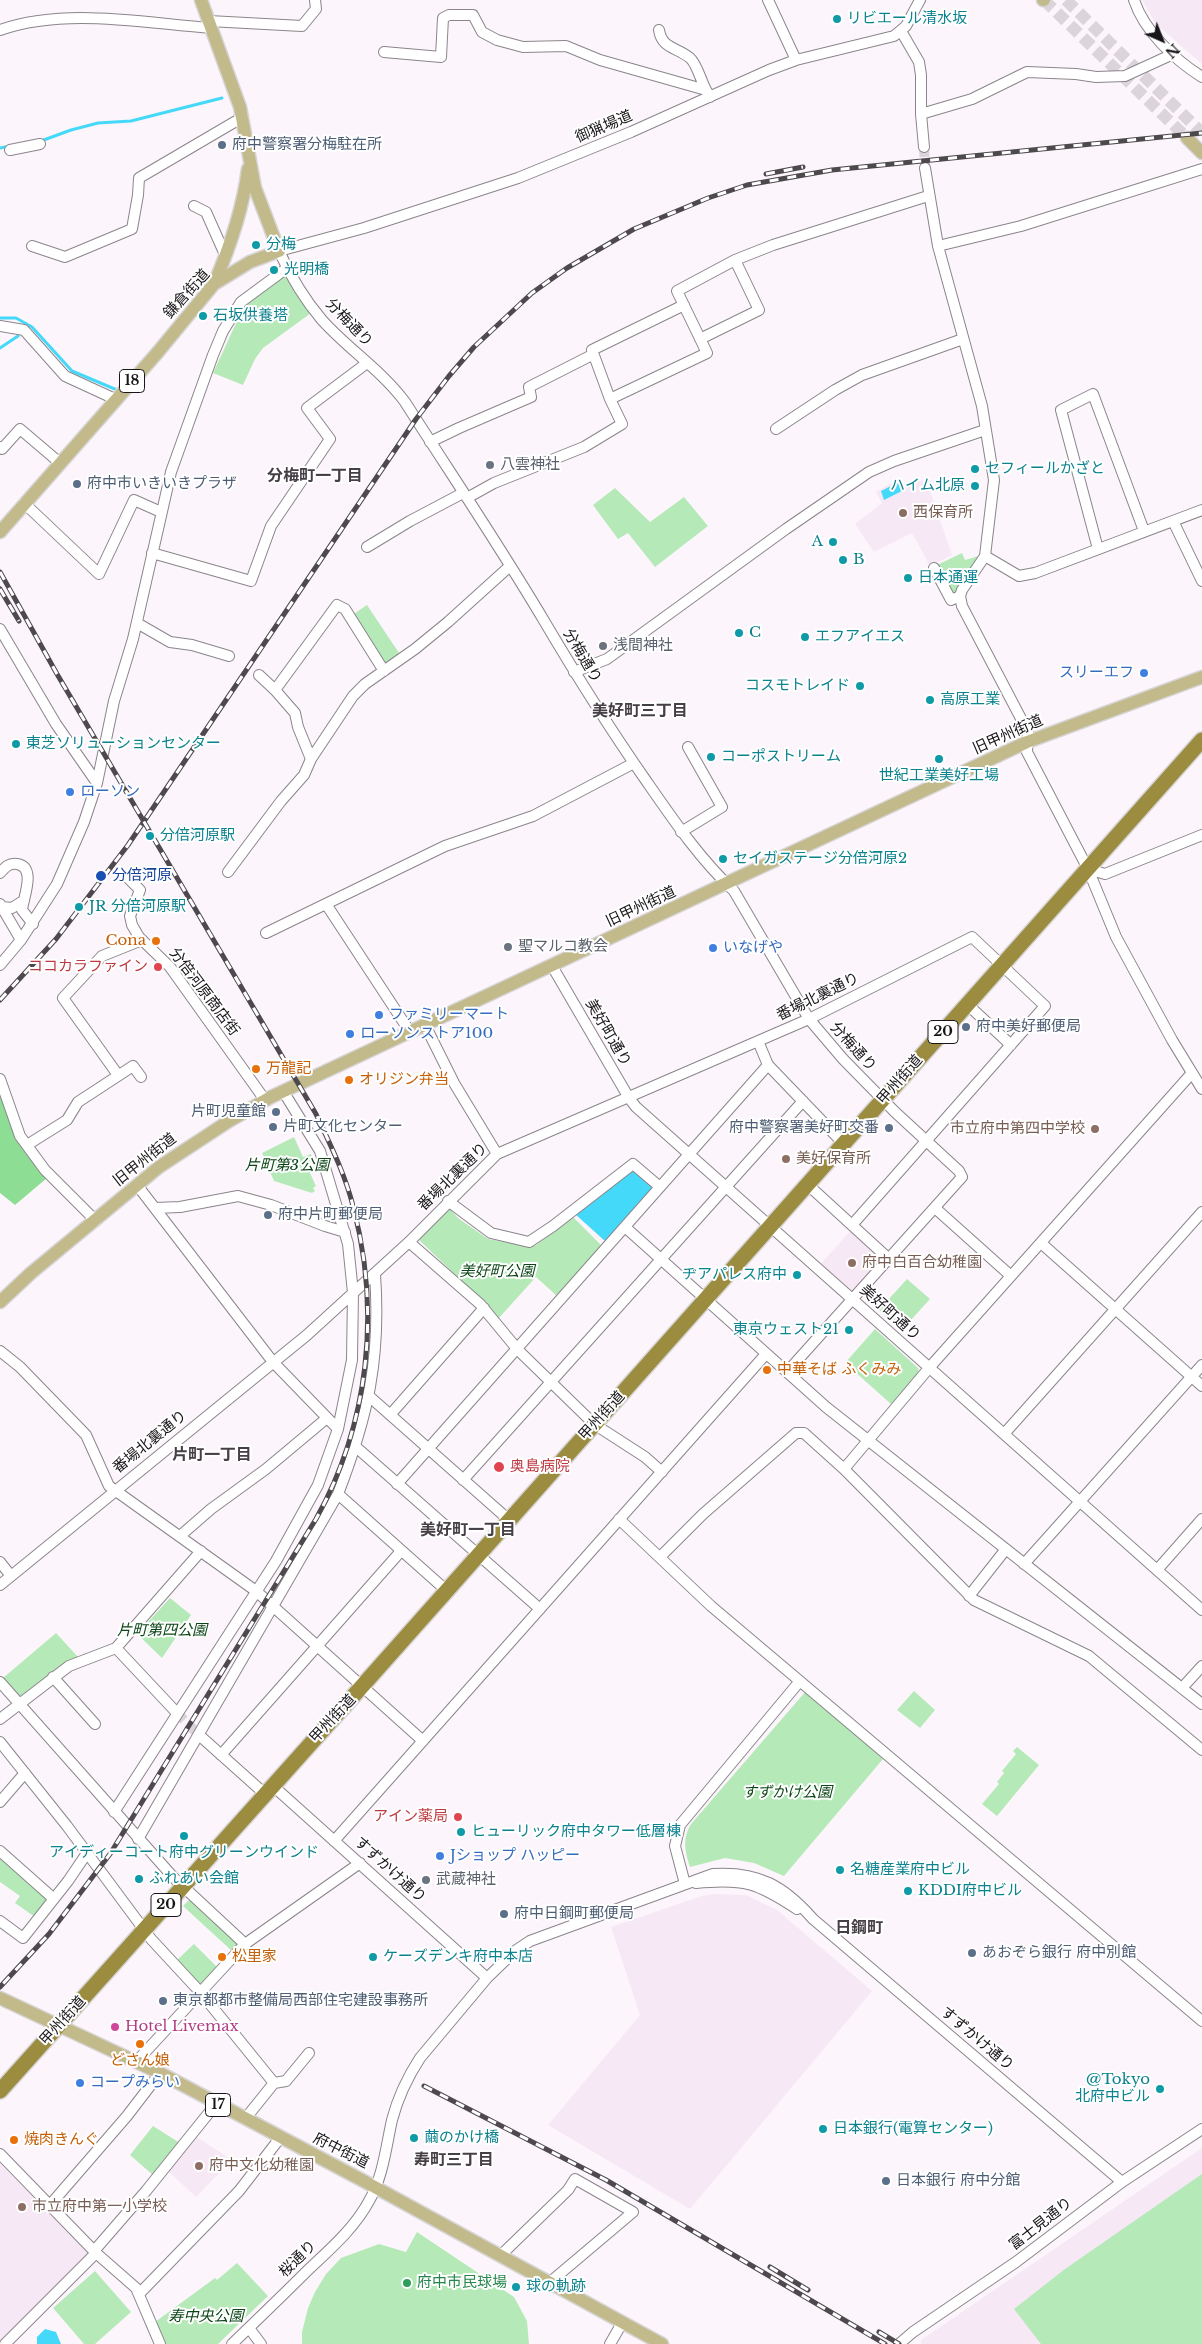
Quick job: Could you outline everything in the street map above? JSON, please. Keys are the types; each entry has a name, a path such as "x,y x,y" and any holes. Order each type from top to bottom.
{"highway":[{"name":"甲州街道","path":"0,2091 447,1591 1202,740"}],"main road":[{"name":"18","path":"201,0 242,117 249,163 261,206 278,251"},
{"path":"1187,138 1202,153"},
{"name":"18","path":"214,284 226,257 242,207 249,163"},
{"name":"鎌倉街道","path":"0,532 158,352 214,284 250,262 278,251"},
{"name":"旧甲州街道","path":"0,1302 31,1273 166,1162 265,1100 1027,742 1202,678"},
{"name":"府中街道","path":"0,1998 60,2024 160,2074 375,2187 662,2344"}],"street":[{"path":"0,30 23,22 57,18 210,25 302,26 316,9 315,0"},
{"path":"768,0 796,60"},
{"path":"920,0 900,31 919,62 924,147"},
{"path":"1134,0 1146,24 1173,54 1202,77"},
{"path":"384,52 441,57 443,18 449,15 473,14 482,32 497,40 523,47 566,46 600,60 708,93"},
{"path":"659,30 660,37 666,46 691,58 708,93"},
{"name":"御猟場道","path":"278,251 372,226 518,178 630,132 708,93 796,60 886,38 900,31"},
{"path":"921,114 972,99 1027,72 1068,74 1096,78 1124,76 1173,54"},
{"path":"32,246 65,257 132,229 139,178 242,117"},
{"path":"10,150 40,144"},
{"path":"925,168 928,196 938,246 982,406 994,480 985,556 960,596 950,600 934,568"},
{"path":"938,246 1021,226 1202,169"},
{"path":"610,399 707,353 677,291 735,260 789,239 928,196"},
{"path":"194,206 206,212 226,257"},
{"name":"分梅通り","path":"278,251 287,268 322,320 399,394 510,566 574,672 634,763 681,832 717,876 734,891 809,1019 868,1086 959,1171 962,1177 935,1208"},
{"path":"700,338 759,310 735,260"},
{"path":"0,965 21,940 57,884 82,830 97,783 114,701 123,677 137,623 161,512 178,449 223,330 241,302 287,268"},
{"path":"367,547 410,521 494,483 584,447 622,424 592,355 592,350 684,306"},
{"path":"0,326 24,330 65,376 115,399"},
{"path":"776,429 835,390 862,375 963,339"},
{"path":"430,442 532,398 529,387 592,355"},
{"path":"152,553 251,581 272,526 330,439 307,408 367,363"},
{"path":"1098,549 1061,410 1093,394 1144,531"},
{"path":"0,447 2,449 20,429 60,463"},
{"path":"574,672 607,659 786,529 869,472 894,461 985,430"},
{"path":"24,503 99,574 134,500 161,512"},
{"path":"985,556 1018,576 1035,572 1202,510"},
{"path":"1172,521 1202,581"},
{"path":"228,872 282,800 304,775 311,759 353,696 365,684 415,649 448,622 510,566"},
{"path":"960,596 962,606 1028,732 1026,752 1088,869 1116,937 1202,1089"},
{"path":"276,690 336,605 345,609 384,671"},
{"path":"137,623 170,642 192,644 229,656"},
{"path":"0,629 56,724 97,783"},
{"path":"259,676 276,690 294,713 311,759"},
{"path":"681,832 722,807 688,747"},
{"path":"266,933 445,846 533,816 634,763"},
{"path":"1088,869 1105,874 1202,836"},
{"path":"0,873 7,865 14,863 26,869 28,882 22,910 32,924"},
{"name":"分倍河原商店街","path":"127,876 140,890 130,916 132,925 142,940 170,967 265,1100"},
{"path":"1,906 12,908 23,901"},
{"path":"326,904 410,1032"},
{"path":"1,906 21,940"},
{"name":"番場北裏通り","path":"0,1585 273,1362 375,1274 410,1242 496,1154 809,1019 972,937 1002,964"},
{"path":"118,1075 62,998 102,956 142,940"},
{"path":"852,1225 1045,1006 1002,964"},
{"name":"美好町通り","path":"552,966 629,1098 689,1155 1202,1610"},
{"path":"967,1004 1012,1045"},
{"path":"425,1025 454,1083 496,1154"},
{"path":"758,1041 768,1066 844,1144"},
{"path":"27,1145 67,1120 78,1102 133,1066 141,1077"},
{"path":"397,1484 518,1350 768,1066"},
{"path":"844,1469 867,1439 929,1368 1192,1074"},
{"path":"0,1079 17,1129 27,1145 45,1170 96,1220"},
{"path":"114,1812 276,1561 305,1510 329,1458 338,1429 352,1360 353,1293 345,1232 320,1151 283,1091"},
{"path":"463,1480 803,1101"},
{"path":"448,1201 491,1233 529,1242 553,1226 633,1164 660,1187"},
{"path":"807,1184 889,1259"},
{"path":"137,1185 273,1362 338,1429"},
{"path":"155,1208 180,1207 238,1196 271,1205 324,1226 345,1232"},
{"path":"788,1372 935,1208 1011,1276"},
{"path":"1004,1434 1202,1212"},
{"path":"625,1227 826,1407 1202,1704"},
{"path":"410,1242 484,1308 518,1350 594,1424 645,1457 662,1472"},
{"path":"1042,1243 1202,1386"},
{"path":"138,1839 338,1494 356,1447 370,1397 376,1335 375,1274"},
{"path":"390,1415 484,1308"},
{"path":"0,1351 20,1367 86,1435 109,1486 256,1591 422,1741"},
{"path":"334,1841 766,1354"},
{"path":"1024,1564 1202,1365"},
{"path":"370,1397 509,1520"},
{"path":"180,1536 211,1509 266,1469 327,1418"},
{"path":"660,1556 703,1514 796,1433 800,1432 809,1436 844,1469 969,1596 1089,1656 1202,1750"},
{"path":"356,1447 540,1610"},
{"path":"338,1494 447,1591"},
{"path":"619,1519 660,1556 710,1606 1202,2022"},
{"path":"1157,1570 1202,1519"},
{"path":"969,1596 1006,1549"},
{"path":"0,1719 18,1703 70,1666 116,1648 201,1551"},
{"path":"221,1755 401,1551"},
{"path":"0,1562 11,1576"},
{"path":"116,1648 177,1713"},
{"path":"1182,1688 1202,1666"},
{"path":"53,1677 95,1724"},
{"path":"685,1884 675,1846 680,1825 800,1681"},
{"path":"0,1682 138,1839 183,1886 245,1944"},
{"name":"すずかけ通り","path":"198,1735 221,1755 334,1841 487,1978"},
{"path":"0,1742 87,1853 144,1930 201,1993 274,2083"},
{"path":"0,1802 25,1773"},
{"path":"0,1851 54,1899"},
{"path":"0,1921 23,1938 87,1853"},
{"path":"136,2062 245,1944 360,1863"},
{"name":"すずかけ通り","path":"375,2187 399,2098 410,2072 487,1978 515,1951 538,1937 685,1884 713,1874 732,1873 752,1876 782,1890 798,1902 813,1919 1122,2182"},
{"path":"245,2119 274,2083 286,2081 309,2053"},
{"path":"50,2205 160,2074"},
{"path":"5,2344 95,2252 216,2104"},
{"name":"富士見通り","path":"900,2344 913,2332 1016,2262 1122,2182 1202,2130"},
{"path":"139,2294 239,2191 280,2138"},
{"path":"0,2154 95,2252 124,2276 139,2294 160,2344"},
{"path":"500,2256 568,2190 575,2180 633,2212 550,2283"},
{"name":"桜通り","path":"232,2344 345,2234 370,2200 375,2187"},
{"path":"610,2344 622,2323"},
{"path":"248,2328 261,2344"}],"shaded area":[{"path":"1142,0 1202,0 1202,64 1156,24"},
{"name":"西保育所","path":"898,479 903,487 926,479 952,555 930,566 912,533 874,552 855,524 882,503 876,492"},
{"name":"府中白百合幼稚園","path":"853,1228 887,1259 853,1297 818,1267"},
{"path":"714,1894 746,1895 777,1910 872,1991 690,2209 548,2125 640,2015 611,1927 702,1896"},
{"name":"府中文化幼稚園","path":"195,2136 232,2160 196,2197 168,2171"},
{"path":"1202,2148 1202,2344 921,2344 921,2340"},
{"name":"市立府中第一小学校","path":"0,2161 89,2254 0,2344"}],"green space":[{"path":"284,276 291,281 311,313 263,348 255,359 243,385 213,373 244,306"},
{"path":"615,488 650,522 684,497 708,526 655,567 628,533 618,539 593,505"},
{"path":"962,553 965,560 982,555 960,593 952,597 937,565"},
{"path":"367,605 401,656 386,668 352,615"},
{"path":"0,1093 47,1178 15,1205 0,1193"},
{"name":"片町第3公園","path":"294,1137 303,1157 311,1154 317,1169 310,1173 316,1186 313,1188 315,1191 312,1193 274,1181 262,1153"},
{"name":"美好町公園","path":"449,1208 458,1218 488,1239 530,1247 536,1245 573,1217 602,1246 558,1297 536,1277 498,1319 492,1310 418,1239"},
{"path":"907,1279 930,1299 901,1331 879,1310"},
{"path":"875,1329 918,1368 919,1373 891,1404 845,1363"},
{"name":"片町第四公園","path":"170,1598 191,1615 162,1658 137,1634"},
{"path":"56,1633 79,1658 67,1661 20,1696 3,1678"},
{"name":"すずかけ公園","path":"806,1691 883,1759 784,1876 754,1863 725,1858 690,1867 685,1840 691,1824"},
{"path":"914,1691 935,1710 920,1728 897,1710"},
{"path":"1017,1747 1039,1765 997,1816 982,1804 999,1784 997,1782 1004,1773 1002,1771 1016,1754 1013,1751"},
{"path":"0,1856 49,1899 35,1917 15,1903 20,1896 0,1882"},
{"path":"191,1898 241,1944 233,1952 183,1906"},
{"path":"194,1944 218,1968 202,1986 198,1986 176,1961"},
{"path":"153,2126 180,2143 154,2176 130,2155"},
{"path":"1202,2174 1202,2344 1041,2344 1014,2309 1065,2269"},
{"name":"府中市民球場","path":"417,2232 514,2297 527,2321 529,2344 302,2344 302,2332 308,2308 315,2292 326,2274 341,2258 379,2244 406,2252"},
{"name":"寿中央公園","path":"237,2263 268,2296 218,2344 163,2344 155,2322 215,2278 217,2280"},
{"path":"95,2271 131,2312 95,2344 84,2344 53,2308"}],"water":[{"path":"899,482 904,490 884,500 881,491"},
{"path":"634,1169 654,1188 606,1242 575,1214"},
{"path":"45,2329 56,2332 61,2344 37,2344 37,2337"}],"waterway":[{"path":"41,141 98,123 131,121 222,98"},
{"path":"0,148 10,146"},
{"path":"0,318 16,318 32,327 72,371 117,390"},
{"path":"0,348 18,336"}],"tunnel":[{"path":"1044,0 1187,138"},
{"path":"1066,0 1202,133"},
{"path":"924,147 925,168"},
{"path":"177,1713 199,1735"}],"railway":[{"path":"0,1000 56,939 128,845 416,419 474,347 532,293 567,268 634,229 708,198 747,185 832,170 1202,133"},
{"path":"766,174 803,167"},
{"path":"0,572 57,674 316,1114 332,1148 353,1206 362,1246 368,1326 365,1366 358,1406 348,1445 334,1483 316,1519 110,1854 49,1934 0,1987"},
{"path":"0,589 19,621"},
{"path":"424,2086 606,2180 885,2344"},
{"path":"770,2267 808,2290"},
{"path":"879,2332 899,2344"}],"place":[{"name":"リビエール清水坂","path":"837,19"},
{"name":"府中警察署分梅駐在所","path":"222,145"},
{"name":"分梅","path":"256,245"},
{"name":"光明橋","path":"274,270"},
{"name":"石坂供養塔","path":"203,316"},
{"name":"八雲神社","path":"490,465"},
{"name":"セフィールかざと","path":"975,469"},
{"name":"府中市いきいきプラザ","path":"77,484"},
{"name":"ハイム北原","path":"975,486"},
{"name":"西保育所","path":"903,513"},
{"name":"A","path":"833,542"},
{"name":"B","path":"843,560"},
{"name":"日本通運","path":"908,578"},
{"name":"C","path":"739,633"},
{"name":"エフアイエス","path":"805,637"},
{"name":"浅間神社","path":"603,646"},
{"name":"スリーエフ","path":"1144,673"},
{"name":"コスモトレイド","path":"860,686"},
{"name":"高原工業","path":"930,700"},
{"name":"東芝ソリューションセンター","path":"16,744"},
{"name":"コーポストリーム","path":"711,757"},
{"name":"世紀工業美好工場","path":"939,759"},
{"name":"ローソン","path":"70,792"},
{"name":"分倍河原駅","path":"150,836"},
{"name":"セイガステージ分倍河原2","path":"723,859"},
{"name":"分倍河原","path":"101,876"},
{"name":"JR 分倍河原駅","path":"79,907"},
{"name":"Cona","path":"156,941"},
{"name":"聖マルコ教会","path":"508,947"},
{"name":"いなげや","path":"713,948"},
{"name":"ココカラファイン","path":"158,967"},
{"name":"ファミリーマート","path":"379,1015"},
{"name":"府中美好郵便局","path":"966,1027"},
{"name":"ローソンストア100","path":"350,1034"},
{"name":"万龍記","path":"256,1069"},
{"name":"オリジン弁当","path":"349,1080"},
{"name":"片町児童館","path":"276,1112"},
{"name":"片町文化センター","path":"273,1127"},
{"name":"府中警察署美好町交番","path":"889,1128"},
{"name":"市立府中第四中学校","path":"1095,1129"},
{"name":"美好保育所","path":"786,1159"},
{"name":"府中片町郵便局","path":"268,1215"},
{"name":"府中白百合幼稚園","path":"852,1263"},
{"name":"ヂアパレス府中","path":"797,1275"},
{"name":"東京ウェスト21","path":"849,1330"},
{"name":"中華そば ふくみみ","path":"767,1370"},
{"name":"奥島病院","path":"499,1467"},
{"name":"アイン薬局","path":"458,1817"},
{"name":"ヒューリック府中タワー低層棟","path":"461,1832"},
{"name":"アイディーコート府中グリーンウインド","path":"184,1836"},
{"name":"Jショップ ハッピー","path":"440,1856"},
{"name":"名糖産業府中ビル","path":"840,1870"},
{"name":"ふれあい会館","path":"139,1879"},
{"name":"武蔵神社","path":"426,1880"},
{"name":"KDDI府中ビル","path":"908,1891"},
{"name":"府中日鋼町郵便局","path":"504,1914"},
{"name":"あおぞら銀行 府中別館","path":"972,1953"},
{"name":"松里家","path":"222,1957"},
{"name":"ケーズデンキ府中本店","path":"373,1957"},
{"name":"東京都都市整備局西部住宅建設事務所","path":"163,2001"},
{"name":"Hotel Livemax","path":"115,2027"},
{"name":"どさん娘","path":"140,2044"},
{"name":"コープみらい","path":"80,2083"},
{"name":"@Tokyo 北府中ビル","path":"1160,2089"},
{"name":"日本銀行(電算センター)","path":"823,2129"},
{"name":"繭のかけ橋","path":"414,2138"},
{"name":"焼肉きんぐ","path":"14,2140"},
{"name":"府中文化幼稚園","path":"199,2166"},
{"name":"日本銀行 府中分館","path":"886,2181"},
{"name":"市立府中第一小学校","path":"22,2207"},
{"name":"府中市民球場","path":"407,2283"},
{"name":"球の軌跡","path":"516,2287"}],"district":[{"name":"分梅町一丁目","path":"315,476"},
{"name":"美好町三丁目","path":"640,711"},
{"name":"片町一丁目","path":"212,1455"},
{"name":"美好町一丁目","path":"468,1530"},
{"name":"日鋼町","path":"859,1928"},
{"name":"寿町三丁目","path":"454,2160"}]}
